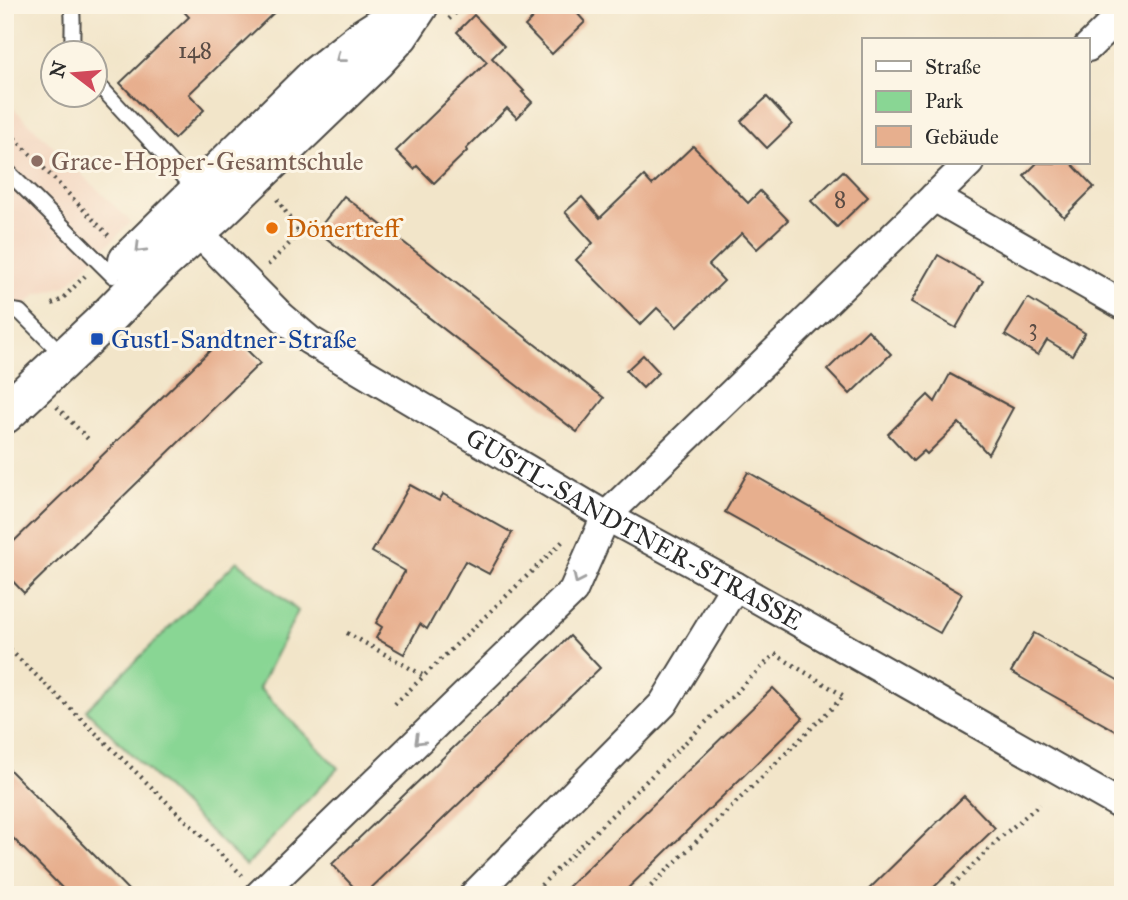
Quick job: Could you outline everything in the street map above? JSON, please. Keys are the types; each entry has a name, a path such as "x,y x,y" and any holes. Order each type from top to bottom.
{"main road":[{"path":"5,379 55,333 162,262 197,211 316,76 365,37 417,5"},
{"path":"5,414 55,333 104,264 197,211"}],"street":[{"path":"1090,45 1123,13"},
{"path":"260,894 573,591 606,516 968,164"},
{"path":"934,197 1123,305"},
{"name":"GUSTL-SANDTNER-STRASSE","path":"197,211 249,284 309,340 606,516 1123,806"},
{"path":"474,895 663,704 735,586"}],"lane":[{"path":"71,5 71,38"},
{"path":"108,98 197,211"},
{"path":"5,169 104,264"},
{"path":"5,310 20,312 55,333"}],"path":[{"path":"5,128 104,264 61,300 55,333"},
{"path":"249,284 300,233 272,191"},
{"path":"52,402 88,439"},
{"path":"395,704 567,537"},
{"path":"347,634 424,676"},
{"path":"5,645 260,894"},
{"path":"531,895 775,654 845,696 642,895"},
{"path":"943,895 1001,837 1040,804"},
{"path":"539,887 546,895"}],"shaded area":[{"name":"Grace-Hopper-Gesamtschule","path":"5,100 131,222 66,286 37,294 5,324"}],"green space":[{"path":"237,561 298,611 259,688 338,768 246,866 86,710"}],"building":[{"path":"178,5 282,5 189,94 204,110 174,139 120,83 189,17"},
{"path":"546,5 570,5 585,22 552,54 525,26"},
{"path":"474,15 504,46 492,58 532,102 517,118 507,108 434,183 417,166 414,169 396,151 487,62 457,32"},
{"path":"767,97 792,124 767,148 741,121"},
{"path":"693,146 748,203 760,191 788,220 757,249 742,233 709,265 724,281 677,327 657,308 640,325 576,260 593,243 565,212 582,197 600,218 644,176 652,185"},
{"path":"1036,164 1072,164 1094,187 1064,217 1024,176"},
{"path":"843,171 868,197 837,227 811,201"},
{"path":"344,196 604,398 577,432 317,231"},
{"path":"938,255 983,281 956,328 911,302"},
{"path":"1028,298 1085,333 1072,355 1047,340 1038,355 1005,335"},
{"path":"868,330 891,354 850,394 827,370"},
{"path":"229,332 260,363 24,593 5,573 5,550"},
{"path":"643,355 659,372 643,388 626,371"},
{"path":"950,374 1013,408 988,454 959,423 927,454 924,451 913,461 888,434 928,395 935,402"},
{"path":"748,472 962,594 940,633 725,512"},
{"path":"410,485 439,501 443,494 512,533 489,574 465,561 427,629 420,624 404,654 376,638 382,627 376,623 405,571 372,552"},
{"path":"1034,633 1123,683 1123,735 1011,672"},
{"path":"570,636 600,668 361,895 332,864"},
{"path":"773,688 803,718 621,895 560,895"},
{"path":"5,765 133,895 69,895 5,830"},
{"path":"964,796 995,828 926,895 863,895"}],"place":[{"name":"Grace-Hopper-Gesamtschule","path":"37,161"},
{"name":"Dönertreff","path":"272,228"},
{"name":"Gustl-Sandtner-Straße","path":"97,339"}]}
